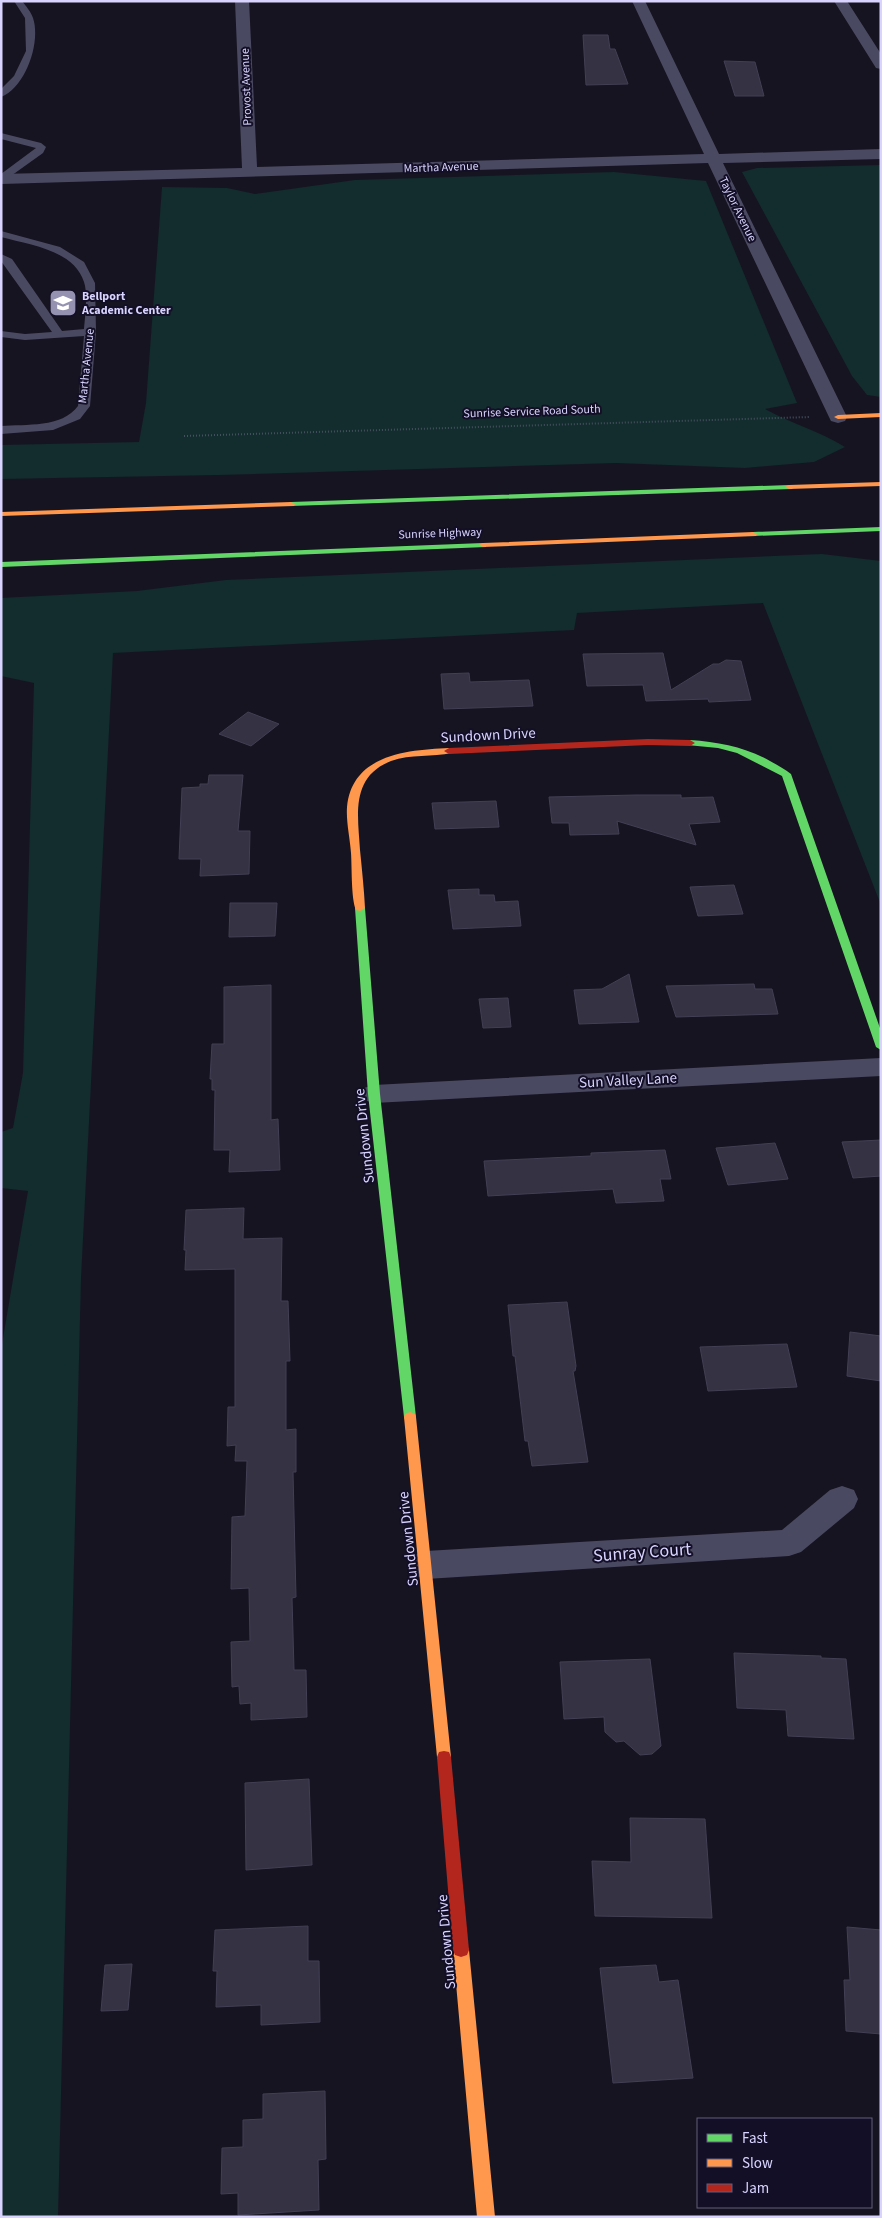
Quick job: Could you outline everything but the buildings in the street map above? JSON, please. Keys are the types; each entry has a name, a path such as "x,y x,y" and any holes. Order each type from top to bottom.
{"main road":[{"path":"838,417 881,415"},
{"path":"1,514 881,484"},
{"path":"1,505 325,502"},
{"name":"Sunrise Highway","path":"1,565 881,529"},
{"name":"Sundown Drive","path":"486,2217 426,1565 374,1094 352,806 356,784 374,766 388,759 406,754 683,742 726,746 770,764 786,774 881,1046"}],"street":[{"name":"Provost Avenue","path":"242,1 250,173"},
{"name":"Taylor Avenue","path":"638,1 838,417"},
{"path":"840,1 881,65"},
{"name":"Martha Avenue","path":"2,179 881,154"},
{"name":"Sun Valley Lane","path":"374,1094 881,1067"},
{"name":"Sunray Court","path":"426,1565 789,1543 842,1500"}],"lane":[{"path":"1,94 18,78 30,51 28,18 18,1"},
{"path":"1,136 41,147 40,151 14,168 2,179"},
{"name":"Martha Avenue","path":"1,234 56,249 80,264 90,283 90,332 84,406 76,417 53,426 1,430"},
{"path":"1,257 8,261 59,334"},
{"path":"1,334 25,337 90,332"}],"path":[{"name":"Sunrise Service Road South","path":"184,436 838,417"}],"green space":[{"path":"881,165 881,397 867,395 852,376 742,172 757,168"},
{"path":"614,172 706,181 797,403 765,409 826,436 845,447 814,462 745,468 616,463 219,475 1,479 1,445 139,442 146,403 162,187 227,188 255,194 355,180"},
{"path":"822,554 881,561 881,905 763,603 577,613 574,630 113,653 81,1278 58,2217 1,2217 1,1350 28,1191 1,1188 1,1132 13,1128 23,1073 34,683 1,676 1,598 137,591 226,580"}],"traffic: fast":[{"path":"291,504 789,487"},
{"path":"753,534 881,529"},
{"path":"1,565 483,545"},
{"path":"690,743 718,745 741,751 762,760 786,774 881,1047"},
{"path":"360,908 374,1094 410,1417"}],"traffic: slow":[{"path":"838,417 881,415"},
{"path":"789,487 881,484"},
{"path":"1,514 291,504"},
{"path":"483,545 753,534"},
{"path":"360,908 352,807 357,789 364,776 374,767 387,760 416,753 449,751"},
{"path":"410,1417 444,1757"},
{"path":"461,1950 486,2217"}],"traffic: jam":[{"path":"449,751 648,742 690,743"},
{"path":"444,1757 461,1950"}],"place":[{"name":"Bellport Academic Center","path":"63,303"}]}
